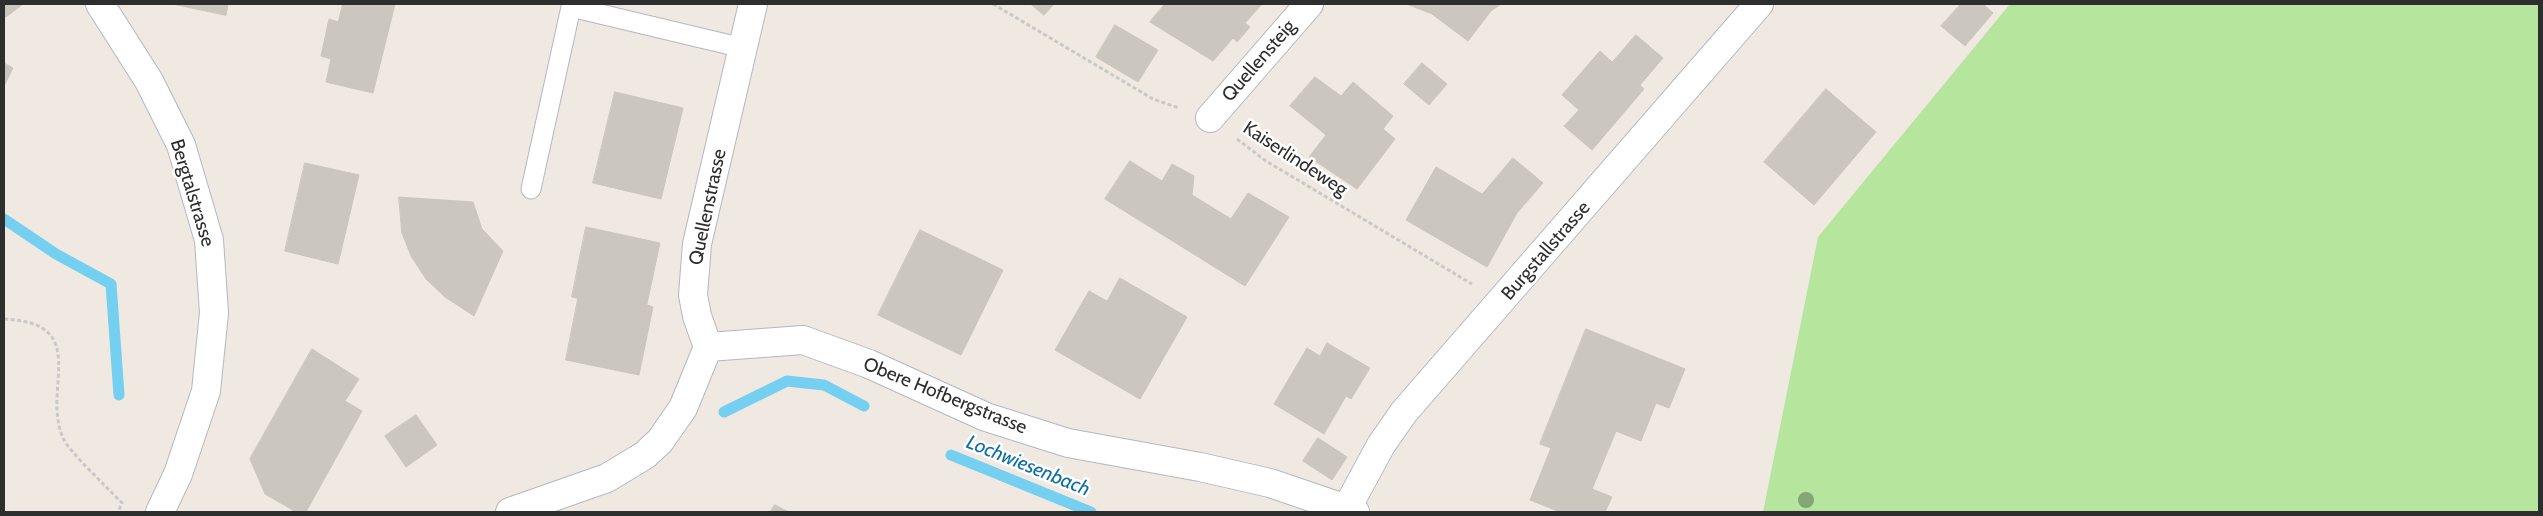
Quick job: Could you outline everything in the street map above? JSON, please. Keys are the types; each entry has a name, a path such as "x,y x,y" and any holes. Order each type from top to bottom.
{"street":[{"name":"Bergtalstrasse","path":"100,4 149,81 181,146 209,240 214,313 206,392 178,474 160,512"},
{"name":"Quellenstrasse","path":"708,347 697,316 693,296 698,244 753,4"},
{"name":"Quellensteig","path":"1210,118 1309,4"},
{"name":"Burgstallstrasse","path":"1350,511 1382,444 1404,412 1759,4"},
{"name":"Obere Hofbergstrasse","path":"708,347 803,340 869,364 986,417 1068,443 1200,467 1270,483 1350,511"},
{"path":"510,512 607,478 645,454 660,441 683,408 708,347"}],"lane":[{"path":"531,189 571,7 743,48"}],"path":[{"name":"Kaiserlindeweg","path":"993,4 1153,99 1210,118 1266,161 1472,284 1498,305"},
{"path":"4,319 37,325 53,336 59,356 58,423 64,440 122,503 118,512"}],"green space":[{"path":"2010,4 2539,4 2539,512 1763,512 1818,237"}],"building":[{"path":"4,4 23,4 6,17 4,14"},
{"path":"173,4 228,4 226,15"},
{"path":"343,4 395,4 373,93 326,82 331,59 321,56 329,19 338,22"},
{"path":"1031,4 1054,4 1044,15"},
{"path":"1165,4 1262,4 1245,23 1250,27 1237,42 1233,38 1213,61 1150,22"},
{"path":"1407,4 1501,4 1491,11 1468,41 1432,14"},
{"path":"1961,4 1983,4 1993,13 1965,46 1941,26"},
{"path":"1115,25 1158,50 1138,82 1096,57"},
{"path":"1636,35 1663,58 1640,85 1644,89 1592,150 1564,126 1579,110 1562,95 1600,51 1612,62"},
{"path":"4,63 13,68 4,86"},
{"path":"1422,63 1447,84 1429,105 1404,84"},
{"path":"1315,77 1341,96 1353,82 1393,116 1383,129 1395,139 1357,189 1309,157 1326,135 1290,106"},
{"path":"1826,89 1876,132 1814,205 1764,162"},
{"path":"615,92 683,108 661,199 593,183"},
{"path":"1513,158 1543,183 1517,213 1487,267 1406,220 1436,167 1482,194"},
{"path":"1130,161 1162,181 1172,164 1194,176 1192,195 1231,219 1248,193 1289,217 1245,286 1105,199"},
{"path":"305,163 359,175 338,264 285,251"},
{"path":"399,197 473,202 482,229 503,251 474,316 445,297 426,279 411,256 402,233"},
{"path":"586,227 660,243 645,313 572,297"},
{"path":"920,230 1003,270 961,355 878,315"},
{"path":"1120,278 1187,317 1140,399 1055,350 1089,291 1107,301"},
{"path":"578,299 645,313 647,305 653,307 639,375 566,360"},
{"path":"1586,329 1685,369 1669,408 1656,403 1641,441 1616,431 1592,489 1612,497 1605,512 1560,512 1530,500 1551,448 1540,444"},
{"path":"1327,343 1370,368 1351,399 1346,396 1324,434 1274,404 1307,348 1320,356"},
{"path":"312,349 359,379 345,401 362,411 306,512 296,512 265,494 250,459"},
{"path":"416,415 437,445 406,467 385,436"},
{"path":"1318,438 1347,457 1332,480 1303,461"},
{"path":"775,505 789,512 770,512"}],"waterway":[{"name":"Lochwiesenbach","path":"4,219 56,254 111,284 119,395"},
{"name":"Lochwiesenbach","path":"724,412 787,381 824,385 864,406"},
{"name":"Lochwiesenbach","path":"951,455 1091,512"}]}
